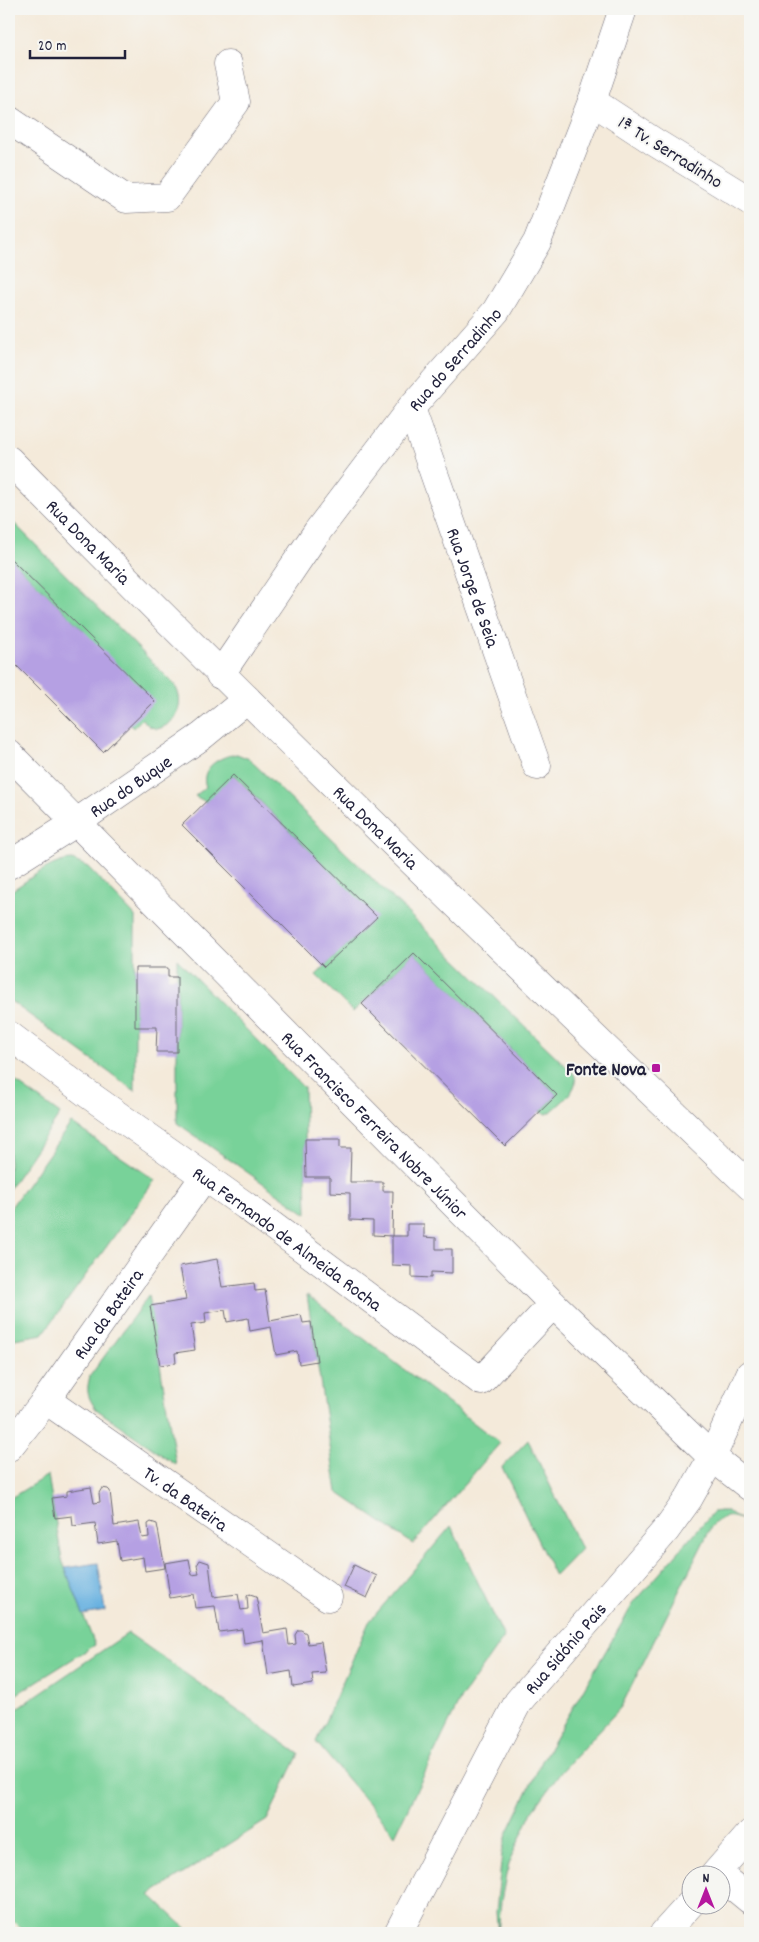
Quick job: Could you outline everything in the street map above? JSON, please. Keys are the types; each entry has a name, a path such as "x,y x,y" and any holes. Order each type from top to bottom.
{"street":[{"name":"Rua do Serradinho","path":"220,674 318,532 411,408 496,311 537,242 592,101 622,9"},
{"path":"9,120 126,199 167,197 236,102 228,64"},
{"name":"1ª Tv. Serradinho","path":"592,101 656,143 750,200"},
{"name":"Rua Jorge de Seia","path":"411,408 537,766"},
{"name":"Rua Dona Maria","path":"9,460 220,674 619,1062 750,1186"},
{"name":"Rua do Buque","path":"9,865 77,822 202,736 247,699"},
{"name":"Rua Francisco Ferreira Nobre Júnior","path":"9,754 553,1304 712,1457 750,1487"},
{"name":"Rua Fernando de Almeida Rocha","path":"9,1035 204,1176 481,1381 553,1304"},
{"name":"Rua da Bateira","path":"9,1447 46,1400 204,1176"},
{"name":"Rua Sidónio Pais","path":"398,1933 518,1702 666,1530 689,1498 712,1457 750,1374"},
{"name":"Tv. da Bateira","path":"46,1400 328,1597"},
{"path":"727,1864 750,1834"},
{"path":"732,1886 750,1900"},
{"path":"664,1933 682,1913"}],"green space":[{"path":"9,518 173,683 179,697 179,704 175,717 171,722 157,729 149,726 142,719 133,728 130,725 83,630 9,559"},
{"path":"237,754 249,759 574,1074 575,1085 565,1100 547,1114 540,1112 557,1095 414,953 353,1012 316,975 376,917 234,775 206,802 195,796 206,787 206,774 212,764 224,757"},
{"path":"72,860 88,867 135,916 135,1091 9,1000 11,891 48,867"},
{"path":"177,959 304,1088 307,1214 177,1123"},
{"path":"9,1077 60,1114 9,1189"},
{"path":"71,1123 155,1180 43,1334 9,1340 9,1210"},
{"path":"149,1295 176,1465 96,1409 88,1393 90,1376"},
{"path":"307,1295 500,1443 413,1544 337,1492"},
{"path":"528,1440 581,1549 555,1576 502,1467"},
{"path":"48,1475 62,1560 95,1645 9,1699 9,1499"},
{"path":"727,1511 742,1520 725,1517 718,1520 711,1527 621,1707 561,1772 532,1812 511,1858 506,1875 498,1933 496,1912 502,1853 507,1834 543,1759 633,1604 713,1512"},
{"path":"451,1526 504,1637 461,1698 395,1835 316,1742 369,1622"},
{"path":"128,1633 299,1754 267,1820 150,1895 191,1933 25,1933 9,1917 9,1714"}],"water":[{"path":"98,1563 105,1611 83,1615 65,1568"}],"building":[{"path":"10,558 155,701 103,752 9,658"},
{"path":"233,775 377,917 324,967 182,825"},
{"path":"414,953 557,1095 505,1146 362,1004"},
{"path":"135,968 168,968 168,977 177,977 177,1052 156,1052 157,1027 135,1027"},
{"path":"305,1139 340,1139 340,1148 351,1148 350,1182 383,1182 383,1191 393,1191 392,1236 373,1235 373,1221 350,1220 350,1193 330,1192 330,1177 306,1177"},
{"path":"407,1224 424,1224 424,1237 436,1238 436,1249 452,1249 452,1273 431,1272 431,1278 412,1277 412,1266 392,1265 392,1236 407,1236"},
{"path":"217,1259 222,1287 254,1283 255,1291 265,1290 270,1321 301,1315 303,1323 311,1322 317,1361 299,1364 297,1351 276,1355 271,1327 250,1331 248,1318 227,1322 225,1310 205,1313 206,1323 191,1325 195,1350 175,1353 176,1363 160,1365 150,1306 186,1300 180,1266"},
{"path":"91,1487 94,1503 100,1502 99,1493 102,1488 110,1491 114,1526 139,1522 142,1538 149,1537 148,1524 151,1522 157,1524 165,1568 145,1571 143,1557 120,1561 117,1541 98,1544 95,1523 73,1526 72,1516 55,1518 52,1498 67,1496 67,1491"},
{"path":"189,1559 192,1575 199,1574 197,1565 200,1560 209,1563 213,1597 238,1594 241,1610 248,1609 247,1596 250,1594 256,1596 263,1633 287,1629 289,1645 296,1644 295,1635 298,1630 301,1630 306,1633 308,1644 321,1642 326,1673 312,1674 313,1684 293,1687 291,1671 268,1675 263,1640 244,1643 242,1629 219,1632 215,1606 195,1608 193,1594 170,1598 165,1563"},
{"path":"354,1565 377,1576 367,1598 344,1587"}],"place":[{"name":"Fonte Nova","path":"656,1068"}]}
